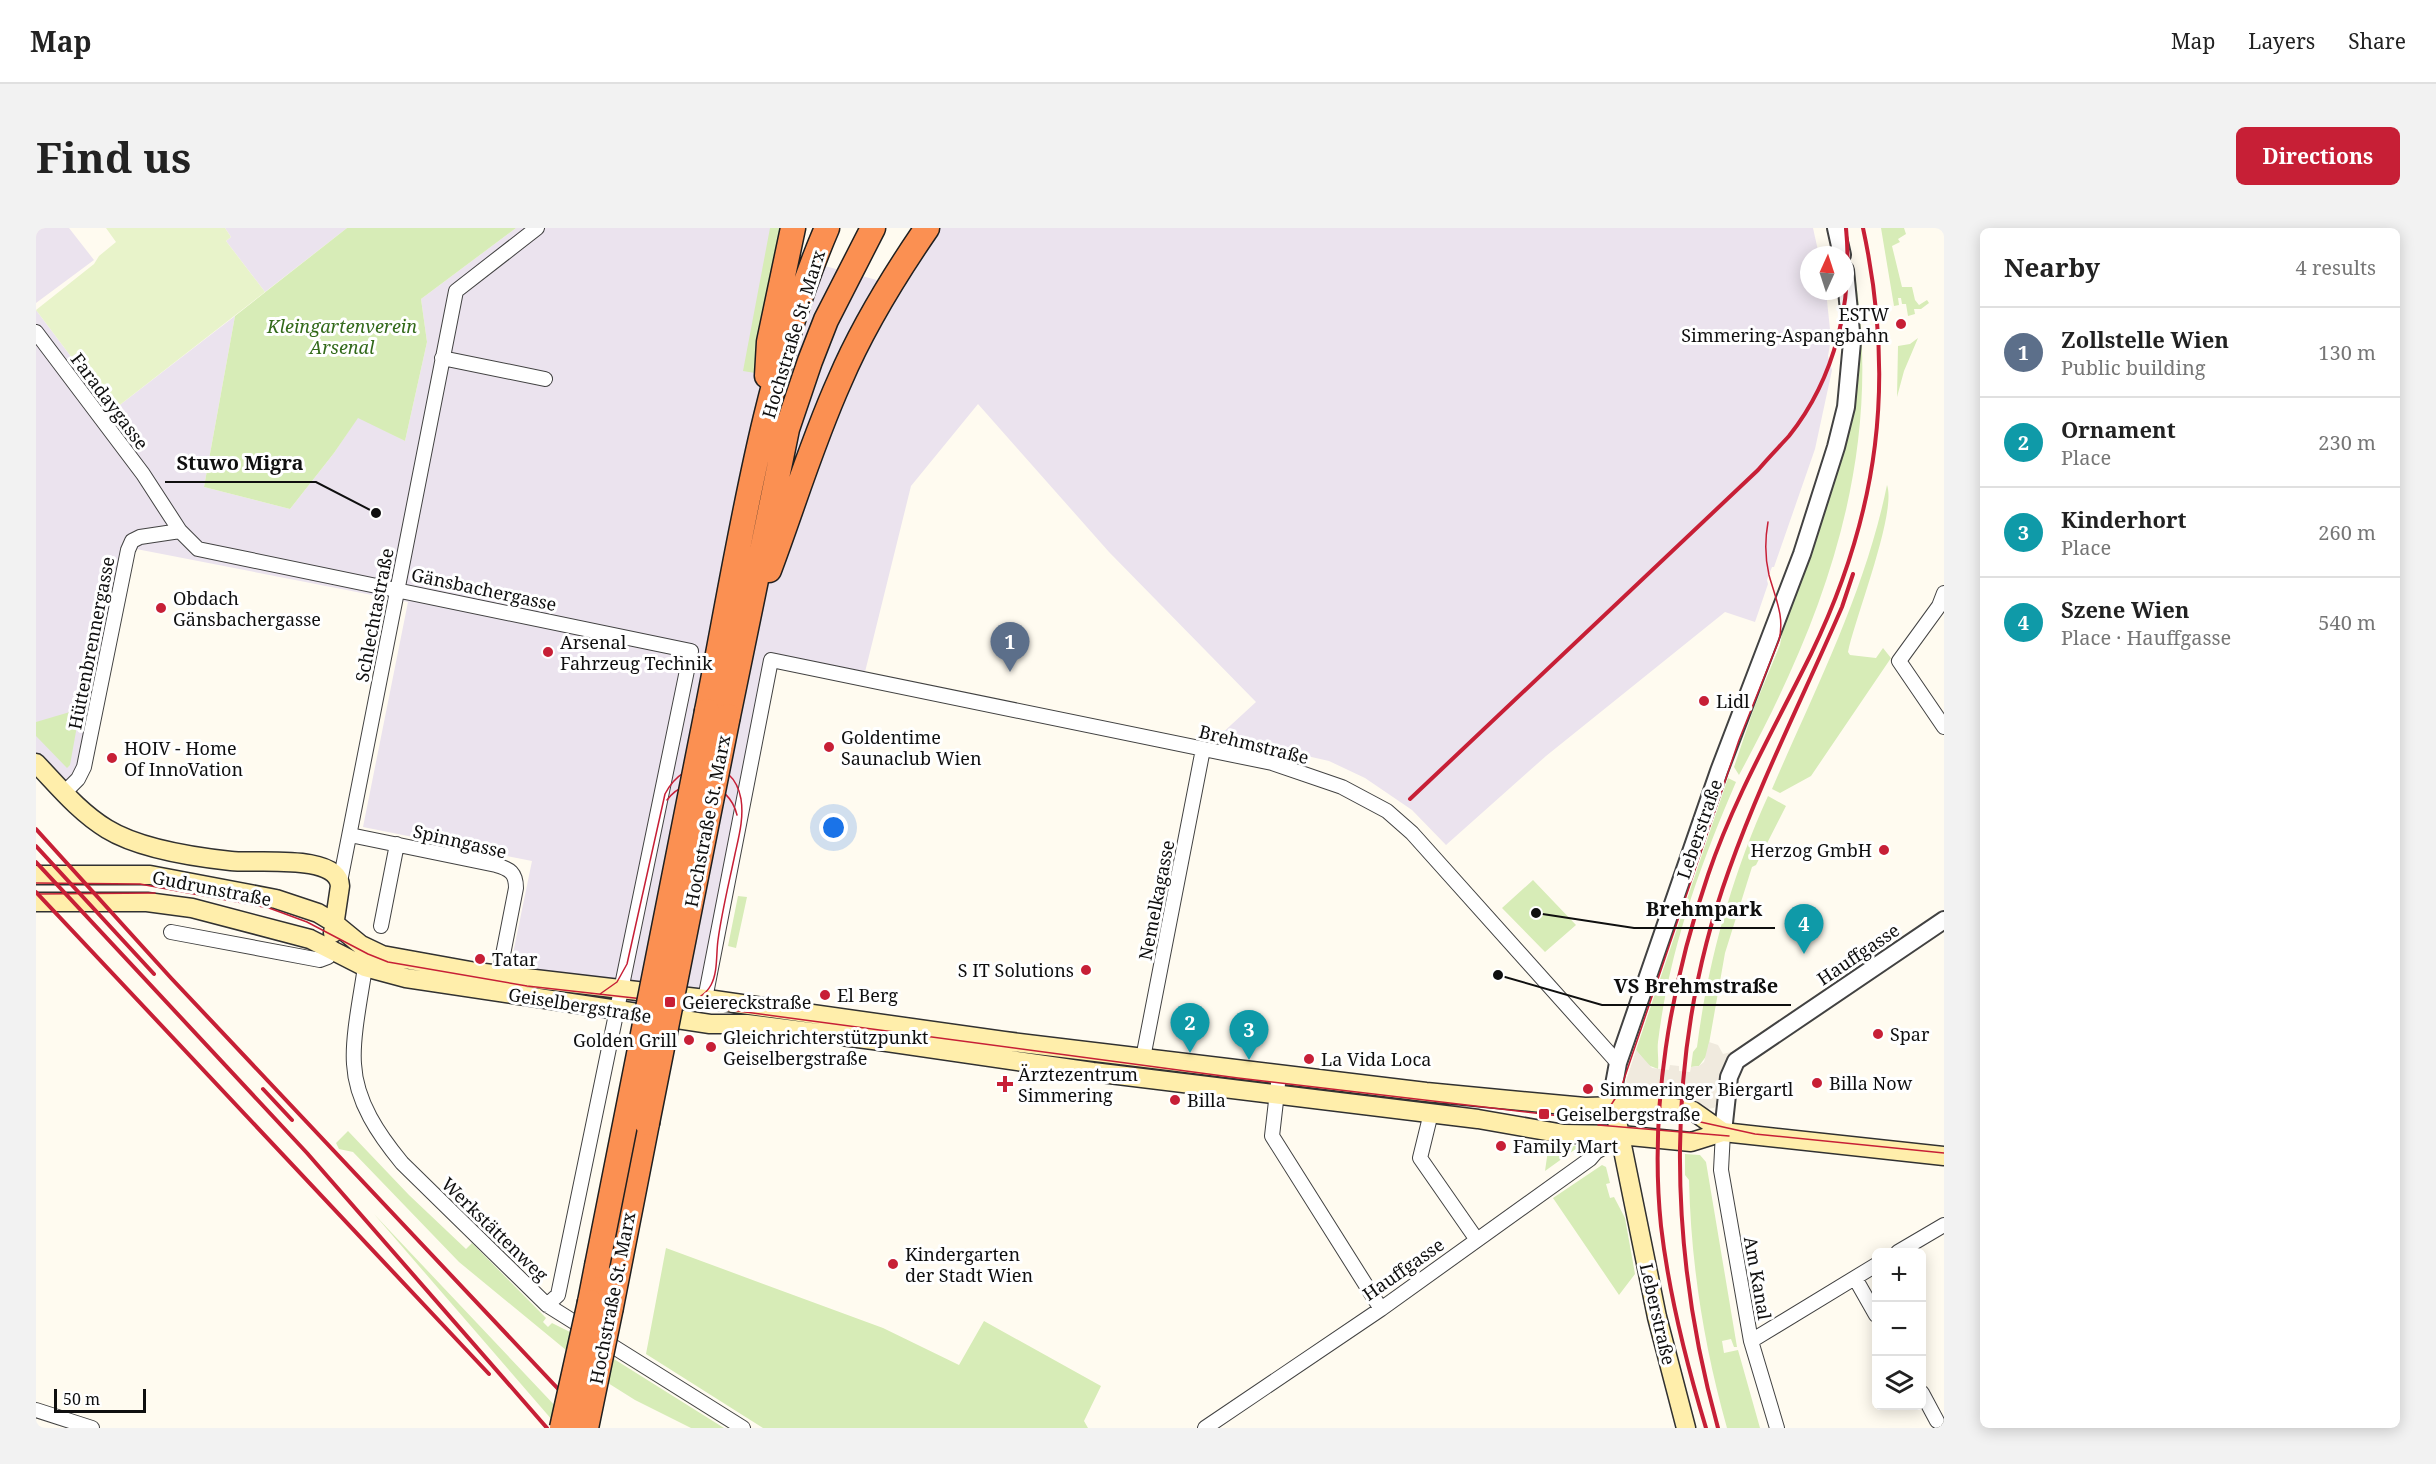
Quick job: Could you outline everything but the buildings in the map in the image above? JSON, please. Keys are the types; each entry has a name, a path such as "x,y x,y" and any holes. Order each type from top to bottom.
{"highway":[{"path":"763,434 769,342 794,228"},
{"name":"Hochstraße St. Marx","path":"562,1428 590,1302 763,434 795,315 827,228"},
{"name":"Hochstraße St. Marx","path":"586,1428 777,472 798,394 826,320 873,228"},
{"path":"742,642 840,379 863,331 927,228"}],"main road":[{"path":"36,763 96,822 132,841 226,861 300,863 316,865 333,872 340,882 333,922 332,948"},
{"name":"Gudrunstraße","path":"36,875 150,875 287,902 318,913 333,922 362,945 369,959"},
{"name":"Gudrunstraße","path":"36,902 130,901 175,904 310,939 369,959"},
{"name":"Geiselbergstraße","path":"369,959 395,958 499,975 621,988 1004,1041 1279,1075 1585,1107 1656,1105 1693,1111 1723,1132"},
{"name":"Geiselbergstraße","path":"369,959 406,978 710,1024 747,1024 873,1040 1093,1072 1500,1122 1564,1134 1691,1142 1723,1132 1944,1156"},
{"name":"Leberstraße","path":"1614,1106 1657,1317 1686,1428"}],"street":[{"name":"Schlechtastraße","path":"340,882 456,291 537,228"},
{"path":"1836,228 1840,246"},
{"name":"Leberstraße","path":"1614,1106 1613,1090 1618,1063 1719,771 1802,554 1836,447 1846,407 1851,342 1848,300"},
{"name":"Faradaygasse","path":"36,332 143,474 180,531 198,549"},
{"path":"442,358 545,380"},
{"name":"Hüttenbrennergasse","path":"64,793 83,771 127,552 132,542 140,537 180,531"},
{"name":"Gänsbachergasse","path":"198,549 691,651 621,988"},
{"path":"1944,593 1939,606 1899,661 1944,727"},
{"name":"Brehmstraße","path":"705,999 771,660 1272,763 1342,786 1387,811 1412,833 1618,1063"},
{"name":"Nemelkagasse","path":"1143,1058 1203,749"},
{"name":"Spinngasse","path":"350,835 507,868 513,874 516,888 499,975"},
{"path":"381,926 397,844"},
{"name":"Hauffgasse","path":"1723,1132 1729,1077 1736,1061 1944,920"},
{"path":"171,932 320,960 328,957 332,948"},
{"name":"Werkstättenweg","path":"369,959 354,1065 363,1100 374,1126 402,1163 547,1305 743,1428"},
{"path":"547,1305 558,1296 621,988"},
{"path":"1279,1075 1272,1136 1381,1309"},
{"path":"1431,1113 1420,1158 1477,1240"},
{"name":"Am Kanal","path":"1723,1132 1721,1170 1751,1341 1777,1428"},
{"name":"Hauffgasse","path":"1206,1428 1381,1309 1620,1136"},
{"path":"1905,1248 1944,1225"},
{"path":"1751,1341 1872,1267"},
{"path":"1855,1278 1872,1309"},
{"path":"1926,1401 1936,1422"},
{"path":"36,1410 92,1428"}],"shaded area":[{"path":"36,228 69,228 94,260 36,303"},
{"path":"225,228 347,228 265,292 226,241 231,237"},
{"path":"516,228 777,228 773,252 899,286 940,228 1813,228 1817,246 1800,246 1800,300 1827,300 1831,339 1828,356 1832,370 1815,449 1774,567 1767,580 1768,584 1755,622 1725,612 1546,756 1446,845 1412,810 1365,778 1329,761 1219,736 1256,702 1109,552 978,404 911,486 865,672 771,661 702,1015 516,988 510,968 532,861 363,827 408,602 126,547 85,778 59,801 36,777 36,310 112,411 235,316 204,487 290,509 334,453 358,417 405,441 427,342 421,299"},
{"path":"1709,1042 1718,1045 1723,1054 1731,1052 1734,1055 1718,1103 1714,1108 1707,1109 1638,1097 1630,1090 1626,1081 1636,1050 1652,1068 1669,1070 1670,1065 1679,1066 1679,1071 1690,1072 1691,1067 1699,1066 1704,1062"}],"green space":[{"path":"106,228 225,228 231,237 226,241 265,292 112,411 36,310 94,264 99,256 116,242"},
{"name":"Kleingartenverein Arsenal","path":"347,228 516,228 421,299 427,342 405,441 358,418 290,509 204,487 235,316"},
{"path":"770,228 782,228 755,373 743,371"},
{"path":"1881,228 1904,228 1906,234 1898,239 1900,242 1892,246 1902,287 1912,287 1915,300 1919,305 1927,300 1929,303 1921,309 1914,309 1915,314 1908,316 1906,304 1902,304 1901,298 1898,298 1899,305 1894,306"},
{"path":"1854,269 1862,337 1861,404 1854,468 1841,531 1822,593 1798,654 1739,775 1734,767 1754,708 1780,645 1784,623 1838,461 1850,300 1854,300"},
{"path":"1918,338 1904,371 1897,397 1898,346 1910,344"},
{"path":"1887,485 1886,518 1881,541 1848,652 1850,655 1876,658 1883,648 1891,658 1811,776 1780,793 1772,789 1852,602 1878,525"},
{"path":"80,709 70,765 67,768 36,736 36,722"},
{"path":"1728,778 1736,782 1698,877 1670,975 1658,1042 1658,1069 1648,1065 1636,1050"},
{"path":"1768,796 1786,806 1756,865 1752,867 1725,953 1707,1055 1699,1066 1691,1067 1723,919 1743,856"},
{"path":"1533,880 1576,925 1545,952 1502,908"},
{"path":"738,896 747,897 736,948 728,946"},
{"path":"348,1131 409,1195 466,1249 472,1243 546,1318 543,1322 548,1327 552,1323 574,1334 724,1428 691,1428 635,1400 600,1378 459,1262 353,1152 339,1149 336,1143"},
{"path":"1549,1143 1576,1146 1577,1148 1545,1171"},
{"path":"1685,1154 1700,1155 1706,1162 1737,1347 1734,1347 1731,1339 1722,1341 1724,1353 1738,1350 1760,1428 1727,1428 1700,1305 1690,1212 1689,1180 1685,1175"},
{"path":"1602,1165 1606,1167 1610,1183 1606,1184 1610,1198 1614,1197 1625,1218 1635,1274 1619,1295 1553,1198"},
{"path":"374,1214 576,1428 559,1428"},
{"path":"666,1248 883,1328 959,1365 984,1321 1101,1386 1084,1421 1088,1428 763,1428 646,1354"}],"tram line":[{"path":"1594,1116 1611,1105 1620,1091 1739,740 1779,640 1780,615 1767,562 1768,522"},
{"path":"600,994 617,982 627,964 665,794 673,781 684,773 695,767 707,766 718,768 728,774 736,785 741,799 741,820 718,940 713,980 703,995 685,1002"},
{"path":"667,800 676,791 686,786 696,783 707,784 726,794 733,803 737,815"},
{"path":"36,883 140,884 269,908 307,922 388,962 527,986 670,1002 1238,1078 1585,1119 1637,1113 1664,1114 1755,1134 1944,1153"},
{"path":"36,894 155,893"},
{"path":"1598,1125 1729,1136"}],"railway":[{"path":"1410,799 1758,470 1789,436 1819,389 1838,337 1847,283 1846,228"},
{"path":"1706,1428 1679,1328 1661,1226 1658,1137 1666,1048 1683,960 1718,846 1769,736 1811,654 1834,601 1866,498 1875,446 1879,393 1878,339 1873,284 1863,228"},
{"path":"1718,1428 1701,1359 1689,1289 1682,1218 1680,1148 1684,1077 1693,1007 1708,938 1741,836 1842,607 1853,574"},
{"path":"36,829 171,978 595,1428"},
{"path":"36,846 154,974"},
{"path":"36,862 307,1153 547,1428"},
{"path":"36,892 489,1374"},
{"path":"263,1089 292,1120"}],"place":[{"name":"ESTW Simmering-Aspangbahn","path":"1901,324"},
{"name":"Stuwo Migra","path":"376,513"},
{"name":"Obdach Gänsbachergasse","path":"161,608"},
{"name":"Arsenal Fahrzeug Technik","path":"548,652"},
{"name":"Zollstelle Wien","path":"1010,672"},
{"name":"Lidl","path":"1704,701"},
{"name":"Goldentime Saunaclub Wien","path":"829,747"},
{"name":"HOIV - Home Of InnoVation","path":"112,758"},
{"name":"Herzog GmbH","path":"1884,850"},
{"name":"Brehmpark","path":"1536,913"},
{"name":"Szene Wien","path":"1804,954"},
{"name":"Tatar","path":"480,959"},
{"name":"S IT Solutions","path":"1086,970"},
{"name":"VS Brehmstraße","path":"1498,975"},
{"name":"El Berg","path":"825,995"},
{"name":"Geiereckstraße","path":"670,1002"},
{"name":"Spar","path":"1878,1034"},
{"name":"Golden Grill","path":"689,1040"},
{"name":"Gleichrichterstützpunkt Geiselbergstraße","path":"711,1047"},
{"name":"Ornament","path":"1190,1053"},
{"name":"La Vida Loca","path":"1309,1059"},
{"name":"Kinderhort","path":"1249,1060"},
{"name":"Billa Now","path":"1817,1083"},
{"name":"Ärztezentrum Simmering","path":"1005,1084"},
{"name":"Simmeringer Biergartl","path":"1588,1089"},
{"name":"Billa","path":"1175,1100"},
{"name":"Geiselbergstraße","path":"1544,1114"},
{"name":"Family Mart","path":"1501,1146"},
{"name":"Kindergarten der Stadt Wien","path":"893,1264"}]}
